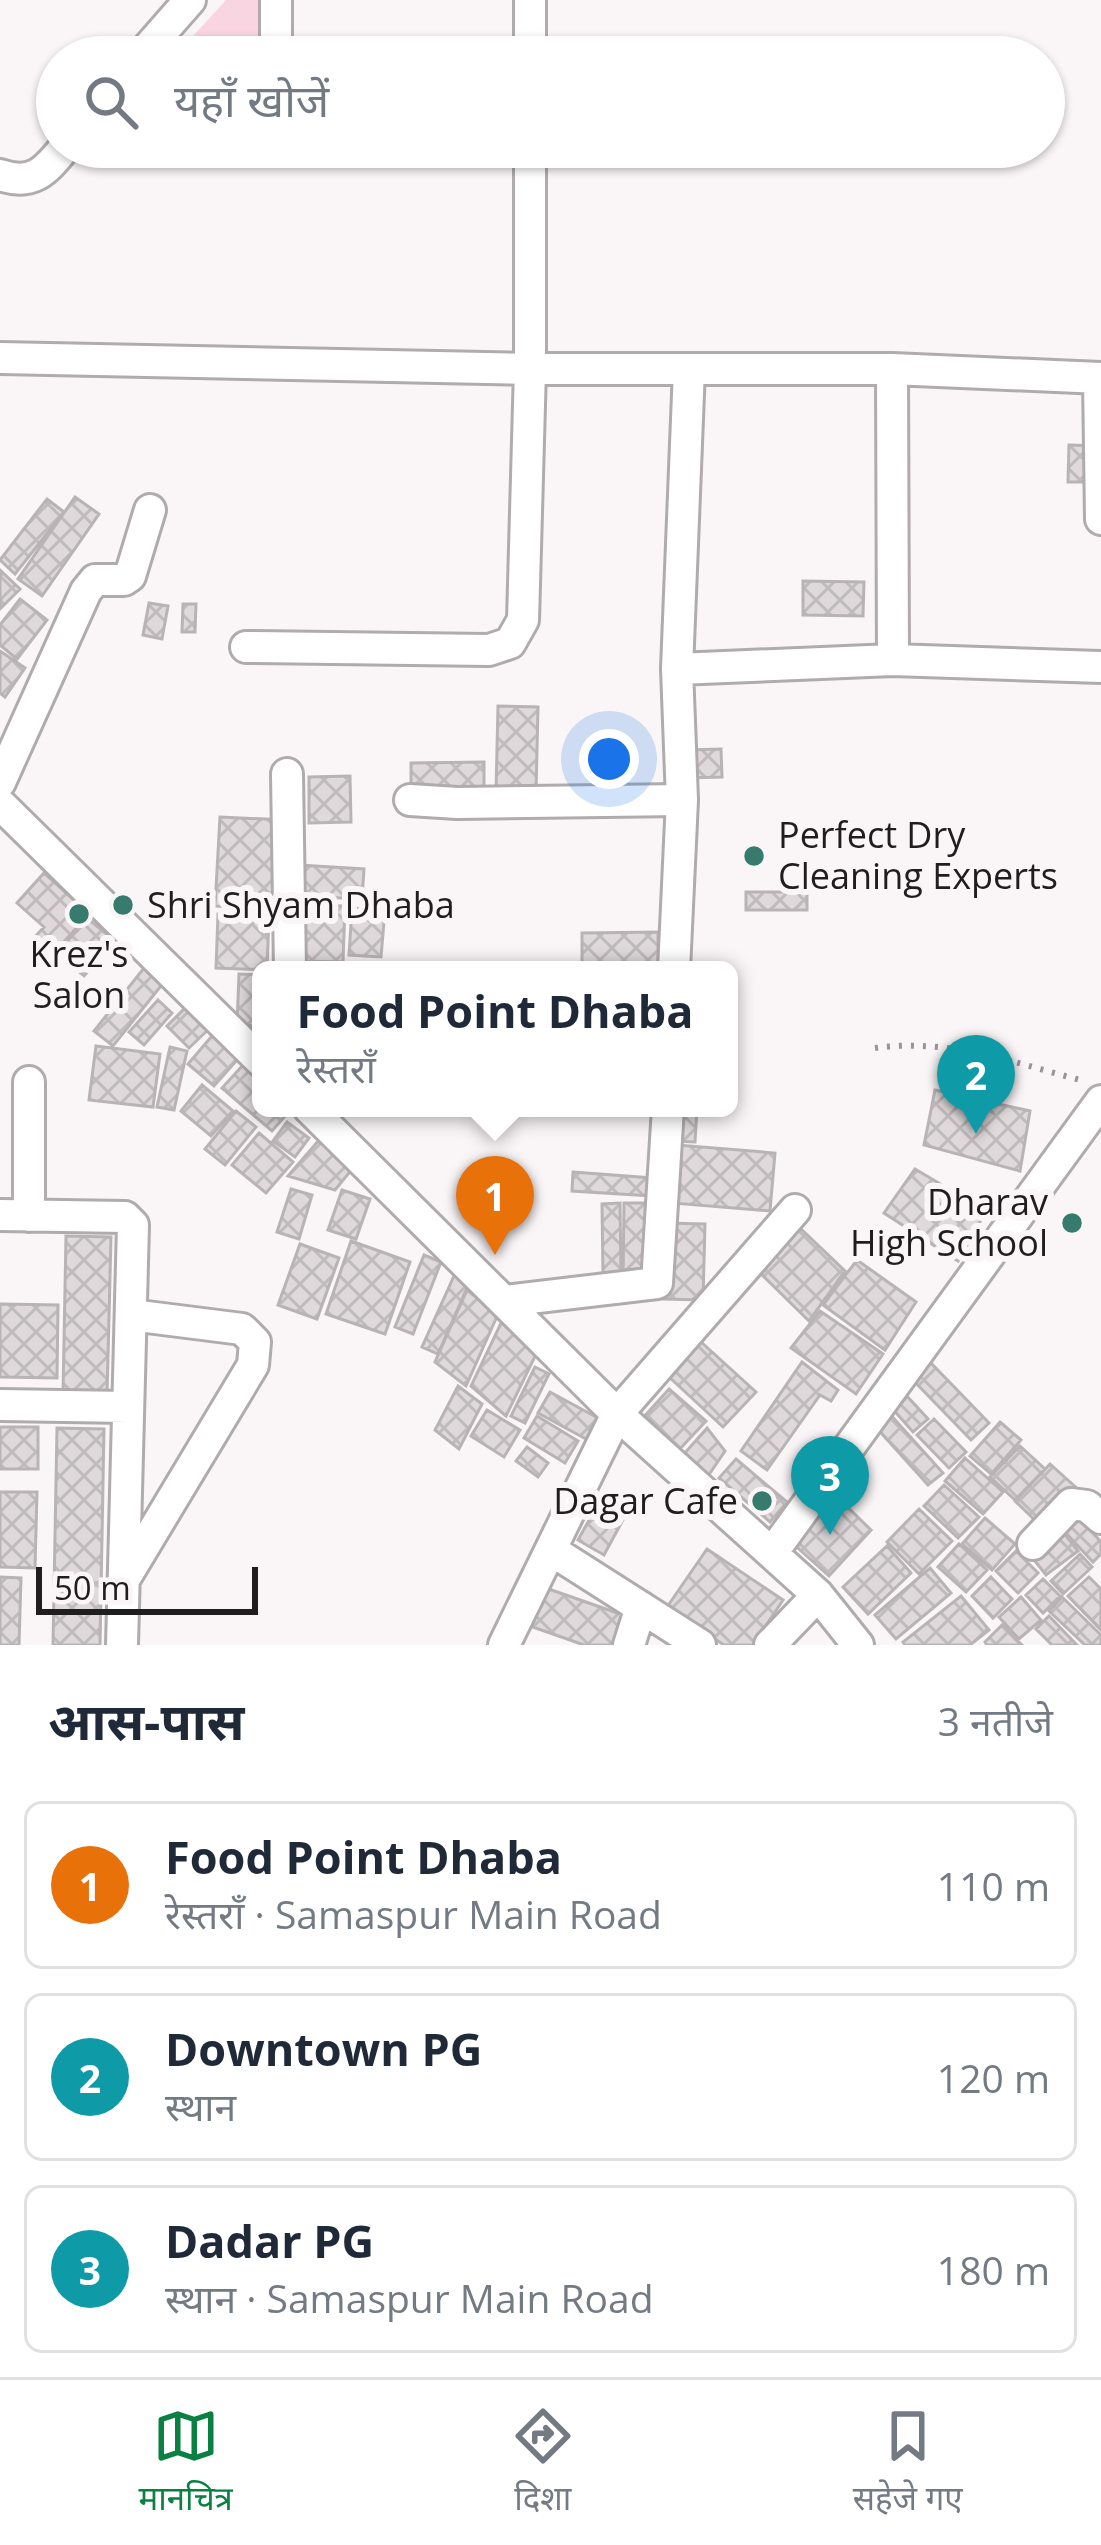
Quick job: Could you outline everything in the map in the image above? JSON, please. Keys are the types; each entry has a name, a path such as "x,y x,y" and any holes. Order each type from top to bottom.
{"street":[{"path":"276,0 276,36"},
{"path":"530,0 530,36"},
{"path":"154,36 176,4"},
{"path":"0,176 20,181 37,178 46,168"},
{"path":"246,647 489,650 510,643 523,620 530,168"},
{"path":"0,358 530,369 892,369 1100,378 1101,519"},
{"path":"674,961 682,800 677,669 689,369"},
{"path":"892,369 893,660"},
{"path":"0,782 86,591 95,580 130,576 150,510"},
{"path":"677,669 893,660 1101,667"},
{"path":"287,774 290,961"},
{"path":"410,800 682,800"},
{"path":"0,804 252,1052"},
{"path":"29,1082 14,1215 125,1217 133,1225 122,1645"},
{"path":"772,1553 1091,1090"},
{"path":"318,1117 617,1414 818,1595 858,1645"},
{"path":"504,1301 657,1283 668,1117"},
{"path":"505,1645 617,1414 795,1210"},
{"path":"124,1580 253,1365 255,1342 242,1329 131,1315"},
{"path":"0,1405 128,1407"},
{"path":"1033,1544 1071,1504 1087,1506 1101,1518"},
{"path":"551,1550 700,1645"},
{"path":"770,1645 818,1595"},
{"path":"629,1645 641,1607"}],"path":[{"path":"875,1048 908,1043 956,1047 1091,1090"}],"shaded area":[{"path":"226,0 262,0 261,36 193,36"}],"building":[{"path":"1069,445 1097,446 1096,482 1068,482"},
{"path":"75,497 99,514 42,596 18,579"},
{"path":"47,499 64,512 15,574 0,560"},
{"path":"0,570 20,589 0,609"},
{"path":"803,581 864,582 863,616 803,615"},
{"path":"20,599 47,620 17,659 0,645 0,625"},
{"path":"149,603 168,606 162,639 143,635"},
{"path":"183,604 196,604 195,632 182,632"},
{"path":"0,651 25,668 5,697 0,693"},
{"path":"498,706 538,707 536,793 496,792"},
{"path":"721,749 722,777 686,778 685,750"},
{"path":"484,762 484,790 411,791 411,763"},
{"path":"350,776 351,822 309,823 309,777"},
{"path":"220,817 286,820 282,909 215,906"},
{"path":"299,865 364,869 362,899 297,896"},
{"path":"44,873 89,914 51,956 33,939 44,927 17,903"},
{"path":"746,892 807,892 807,910 746,910"},
{"path":"300,905 345,906 343,961 299,961"},
{"path":"352,908 385,910 381,957 349,955"},
{"path":"218,914 269,915 267,961 252,961 252,969 216,968"},
{"path":"87,918 115,941 84,976 57,953"},
{"path":"658,932 658,961 582,961 582,933"},
{"path":"144,968 164,982 113,1046 94,1031"},
{"path":"239,974 252,975 252,1026 237,1025"},
{"path":"158,1000 172,1013 144,1045 129,1032"},
{"path":"191,1002 213,1025 189,1048 167,1026"},
{"path":"212,1036 238,1059 214,1086 188,1064"},
{"path":"96,1046 160,1054 153,1107 89,1100"},
{"path":"170,1047 187,1051 174,1110 157,1107"},
{"path":"243,1065 252,1073 252,1114 222,1088"},
{"path":"202,1085 233,1111 211,1136 181,1111"},
{"path":"935,1090 1030,1111 1020,1171 924,1145"},
{"path":"236,1111 256,1127 225,1165 205,1149"},
{"path":"256,1117 284,1117 272,1131"},
{"path":"671,1117 696,1117 695,1142 670,1141"},
{"path":"287,1122 309,1138 295,1157 273,1141"},
{"path":"259,1133 293,1162 266,1193 232,1165"},
{"path":"319,1140 353,1168 335,1190 288,1176"},
{"path":"677,1145 775,1153 770,1211 672,1203"},
{"path":"915,1169 986,1211 958,1261 884,1213"},
{"path":"573,1172 652,1178 651,1196 572,1191"},
{"path":"291,1189 312,1195 299,1239 277,1232"},
{"path":"342,1190 370,1199 356,1239 328,1230"},
{"path":"620,1203 621,1275 603,1275 602,1204"},
{"path":"624,1203 656,1203 656,1283 623,1283"},
{"path":"665,1223 705,1224 703,1300 663,1299"},
{"path":"799,1227 845,1271 809,1321 758,1271"},
{"path":"66,1236 111,1237 107,1395 63,1394"},
{"path":"351,1241 410,1262 385,1334 326,1314"},
{"path":"300,1244 339,1258 317,1319 278,1305"},
{"path":"424,1255 441,1262 413,1334 395,1327"},
{"path":"857,1260 916,1302 885,1350 823,1305"},
{"path":"454,1276 469,1283 438,1354 422,1347"},
{"path":"467,1290 498,1314 466,1386 435,1362"},
{"path":"0,1304 58,1305 57,1378 0,1377"},
{"path":"820,1311 883,1354 856,1394 791,1348"},
{"path":"504,1317 539,1348 506,1416 471,1386"},
{"path":"700,1341 756,1392 723,1427 668,1376"},
{"path":"802,1362 838,1390 831,1401 820,1395 767,1470 741,1451"},
{"path":"930,1362 989,1423 971,1440 912,1379"},
{"path":"535,1367 549,1374 525,1423 511,1416"},
{"path":"458,1386 482,1404 459,1449 435,1430"},
{"path":"669,1389 706,1421 677,1452 642,1419"},
{"path":"550,1392 598,1418 586,1439 538,1413"},
{"path":"905,1394 928,1419 913,1432 891,1407"},
{"path":"487,1410 520,1430 504,1457 471,1436"},
{"path":"888,1412 943,1473 928,1485 874,1425"},
{"path":"537,1416 578,1441 565,1463 524,1438"},
{"path":"934,1419 966,1452 949,1468 917,1435"},
{"path":"1000,1422 1021,1440 991,1474 970,1456"},
{"path":"0,1427 38,1427 38,1469 0,1469"},
{"path":"57,1428 104,1429 100,1645 53,1645"},
{"path":"707,1428 725,1451 708,1476 684,1454"},
{"path":"1020,1446 1045,1469 1015,1500 990,1477"},
{"path":"527,1447 548,1463 538,1477 516,1461"},
{"path":"965,1458 1003,1492 983,1514 945,1481"},
{"path":"736,1459 787,1502 770,1522 719,1478"},
{"path":"1050,1464 1080,1491 1044,1529 1015,1501"},
{"path":"944,1485 979,1517 958,1538 924,1506"},
{"path":"829,1489 871,1530 829,1576 789,1540"},
{"path":"0,1492 37,1492 35,1568 0,1567"},
{"path":"598,1504 624,1518 604,1555 578,1540"},
{"path":"919,1509 952,1541 919,1574 887,1542"},
{"path":"985,1518 1015,1544 992,1570 962,1544"},
{"path":"1080,1519 1101,1542 1101,1554 1093,1562 1065,1532"},
{"path":"1063,1532 1078,1551 1046,1575 1031,1556"},
{"path":"959,1544 987,1570 966,1592 938,1567"},
{"path":"887,1546 911,1573 868,1614 843,1587"},
{"path":"707,1549 783,1600 753,1645 724,1645 667,1607"},
{"path":"1016,1551 1038,1573 1018,1593 996,1571"},
{"path":"1080,1554 1092,1567 1063,1594 1051,1581"},
{"path":"930,1568 951,1593 896,1639 875,1615"},
{"path":"0,1577 21,1578 19,1645 0,1645"},
{"path":"991,1577 1012,1599 993,1618 972,1596"},
{"path":"1089,1577 1101,1589 1101,1630 1068,1596"},
{"path":"1043,1579 1060,1596 1043,1613 1026,1595"},
{"path":"543,1587 626,1616 616,1645 584,1645 530,1626"},
{"path":"961,1596 989,1630 970,1645 905,1645 903,1642"},
{"path":"1021,1597 1041,1620 1019,1639 999,1617"},
{"path":"1062,1597 1101,1635 1101,1645 1085,1645 1049,1611"},
{"path":"1049,1616 1077,1645 1052,1645 1036,1629"},
{"path":"1002,1625 1022,1645 987,1645"}],"place":[{"name":"Perfect Dry Cleaning Experts","path":"754,856"},
{"name":"Shri Shyam Dhaba","path":"123,905"},
{"name":"Krez's Salon","path":"79,914"},
{"name":"Downtown PG","path":"976,1134"},
{"name":"Dharav High School","path":"1072,1223"},
{"name":"Food Point Dhaba","path":"495,1255"},
{"name":"Dagar Cafe","path":"762,1501"},
{"name":"Dadar PG","path":"830,1535"}]}
